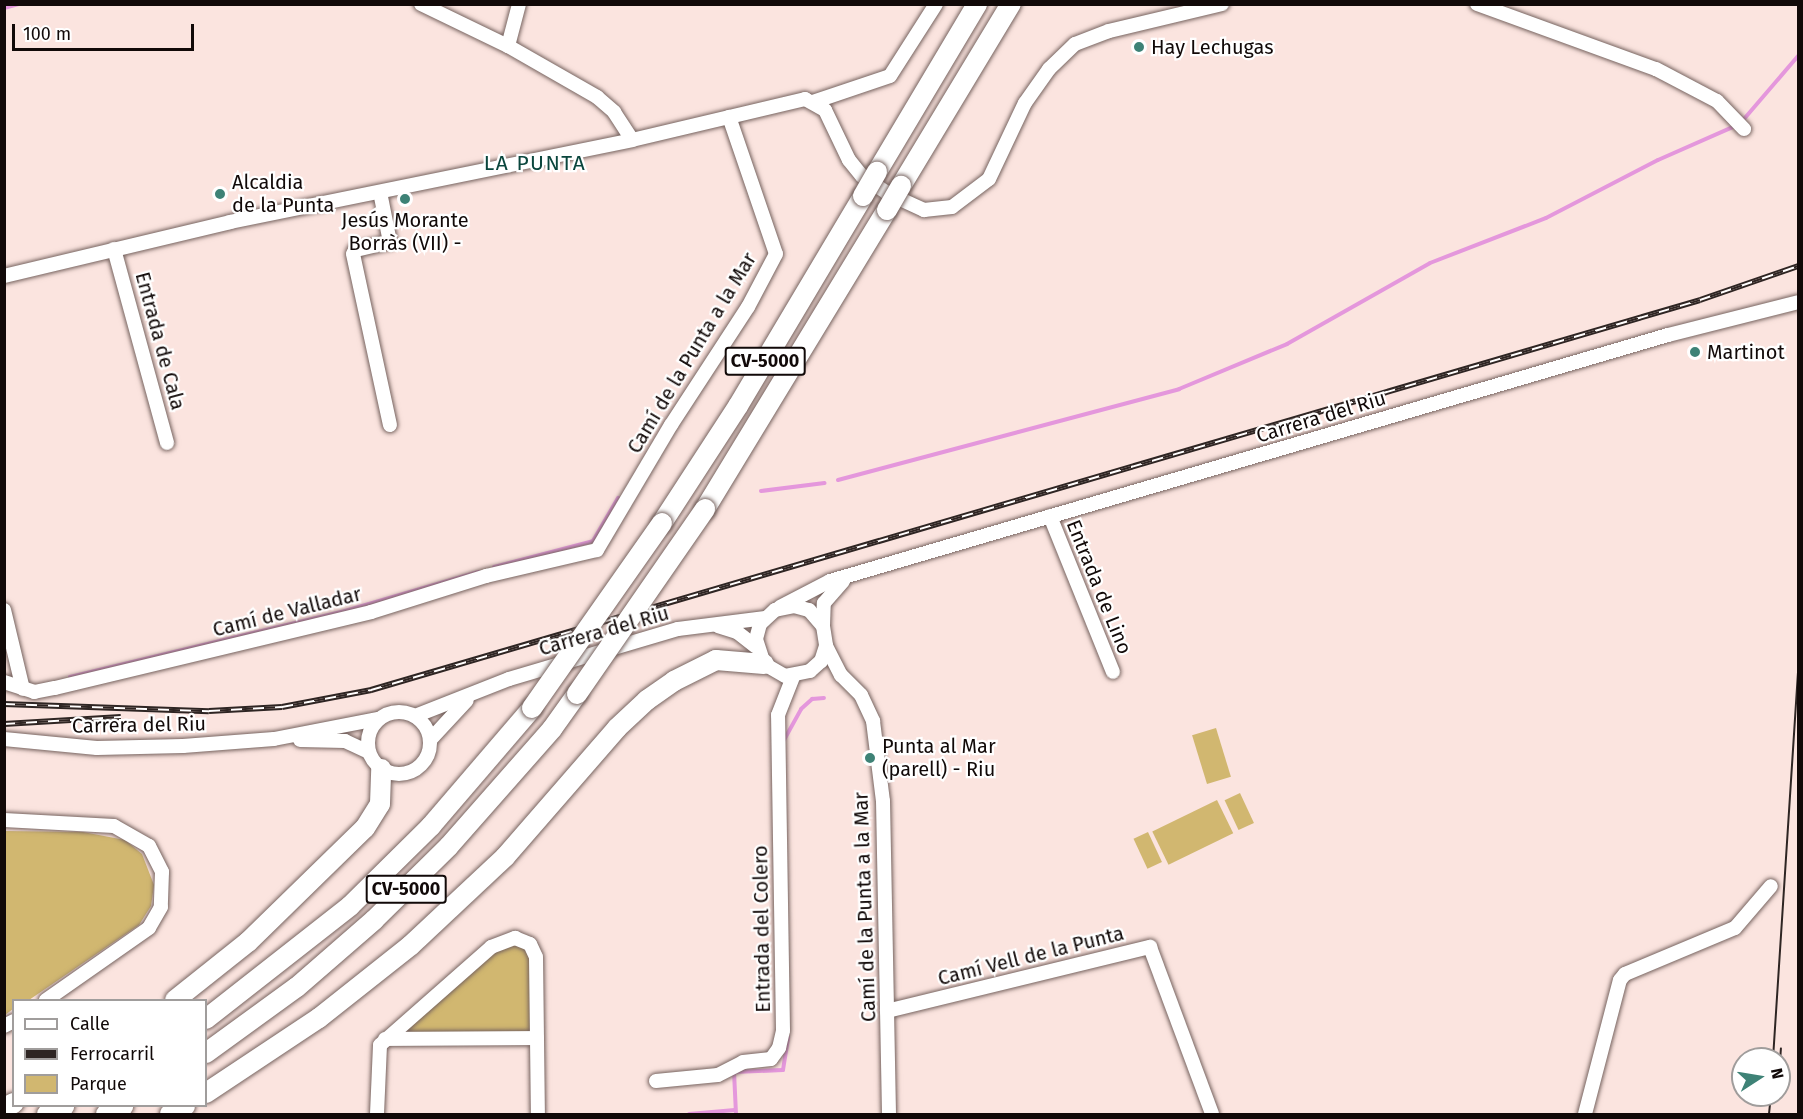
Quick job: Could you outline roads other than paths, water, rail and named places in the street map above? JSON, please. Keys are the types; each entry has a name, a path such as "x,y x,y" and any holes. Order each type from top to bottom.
{"highway":[{"name":"CV-5000","path":"207,1018 350,906 431,826 532,708 662,523 738,406 977,4"},
{"name":"CV-5000","path":"207,1052 297,987 374,920 449,846 552,729 705,509 1011,4"},
{"path":"207,1092 320,1018 411,945 505,857 617,728 647,700 674,681 716,660 760,656"},
{"path":"176,999 248,942 365,828 380,804 381,769"},
{"path":"47,1114 62,1107"},
{"path":"106,1114 121,1107"}],"street":[{"path":"422,4 508,46 608,104 632,140"},
{"path":"508,46 519,4"},
{"path":"813,102 890,76 936,4"},
{"path":"4,276 114,249 632,140 805,99 825,110 849,160 862,176 887,194 924,210 952,207 989,178 1025,103 1048,69 1075,44 1109,31 1222,4"},
{"path":"1477,4 1656,69 1717,101 1744,129"},
{"name":"Camí de la Punta a la Mar","path":"578,554 597,550 671,425 748,307 776,254 729,117"},
{"path":"380,192 390,242 355,250 353,254 390,425"},
{"name":"Entrada de Cala","path":"114,249 167,443"},
{"name":"Carrera del Riu","path":"780,607 830,581 1759,309 1798,302"},
{"name":"Entrada de Lino","path":"1050,516 1113,672"},
{"name":"Camí de Valladar","path":"4,682 34,692 55,688 338,620 486,576 578,554"},
{"name":"Carrera del Riu","path":"823,626 822,613 828,594 856,574"},
{"path":"810,672 821,661 826,646 823,626 809,610 780,607 765,618 757,631 760,656 777,674 793,677 810,672 841,675"},
{"path":"4,610 23,688"},
{"name":"Carrera del Riu","path":"415,716 509,679 678,629 765,618"},
{"name":"Carrera del Riu","path":"716,625 737,632 760,656"},
{"name":"Camí de la Punta a la Mar","path":"826,646 841,675 861,695 873,721 883,801 889,1114"},
{"name":"Entrada del Colero","path":"656,1081 718,1075 743,1062 771,1059 779,1048 783,1030 778,715 793,677"},
{"name":"Carrera del Riu","path":"430,740 472,695"},
{"path":"400,711 415,716 426,726 430,740 427,758 415,770 398,775 381,769 369,752 368,735 378,719 400,711"},
{"name":"Carrera del Riu","path":"274,739 378,719"},
{"name":"Carrera del Riu","path":"4,739 137,748 274,739 345,741 369,752"},
{"path":"4,820 114,826 149,846 162,872 161,908 149,928 47,999"},
{"path":"1585,1114 1625,974 1735,928 1771,886"},
{"path":"377,1114 377,1054 386,1039 499,942 524,940 534,951 537,962 538,1114"},
{"name":"Camí Vell de la Punta","path":"887,1011 1150,947 1212,1114"},
{"path":"386,1039 537,1038"}],"waterway":[{"path":"4,8 19,4"},
{"path":"1744,119 1798,56"},
{"path":"838,480 1179,389 1287,344 1430,263 1546,218 1658,160 1735,126"},
{"path":"761,491 825,483"},
{"path":"494,567 593,541 618,498"},
{"path":"70,677 345,611 478,572"},
{"path":"784,740 801,709 812,699 824,698"},
{"path":"736,1114 734,1072 783,1070 788,1037"},
{"path":"689,1114 735,1110"}],"tram line":[{"path":"1774,1047 1798,670"},
{"path":"1769,1114 1770,1107"}],"railway":[{"path":"4,704 209,711 282,707 371,690 1700,300 1798,266"},
{"path":"4,724 121,717"}],"place":[{"name":"Hay Lechugas","path":"1139,47"},
{"name":"Alcaldia de la Punta","path":"220,194"},
{"name":"Jesús Morante Borràs (VII) -","path":"405,199"},
{"name":"Martinot","path":"1695,352"},
{"name":"Punta al Mar (parell) - Riu","path":"870,758"}],"district":[{"name":"LA PUNTA","path":"535,163"}]}
